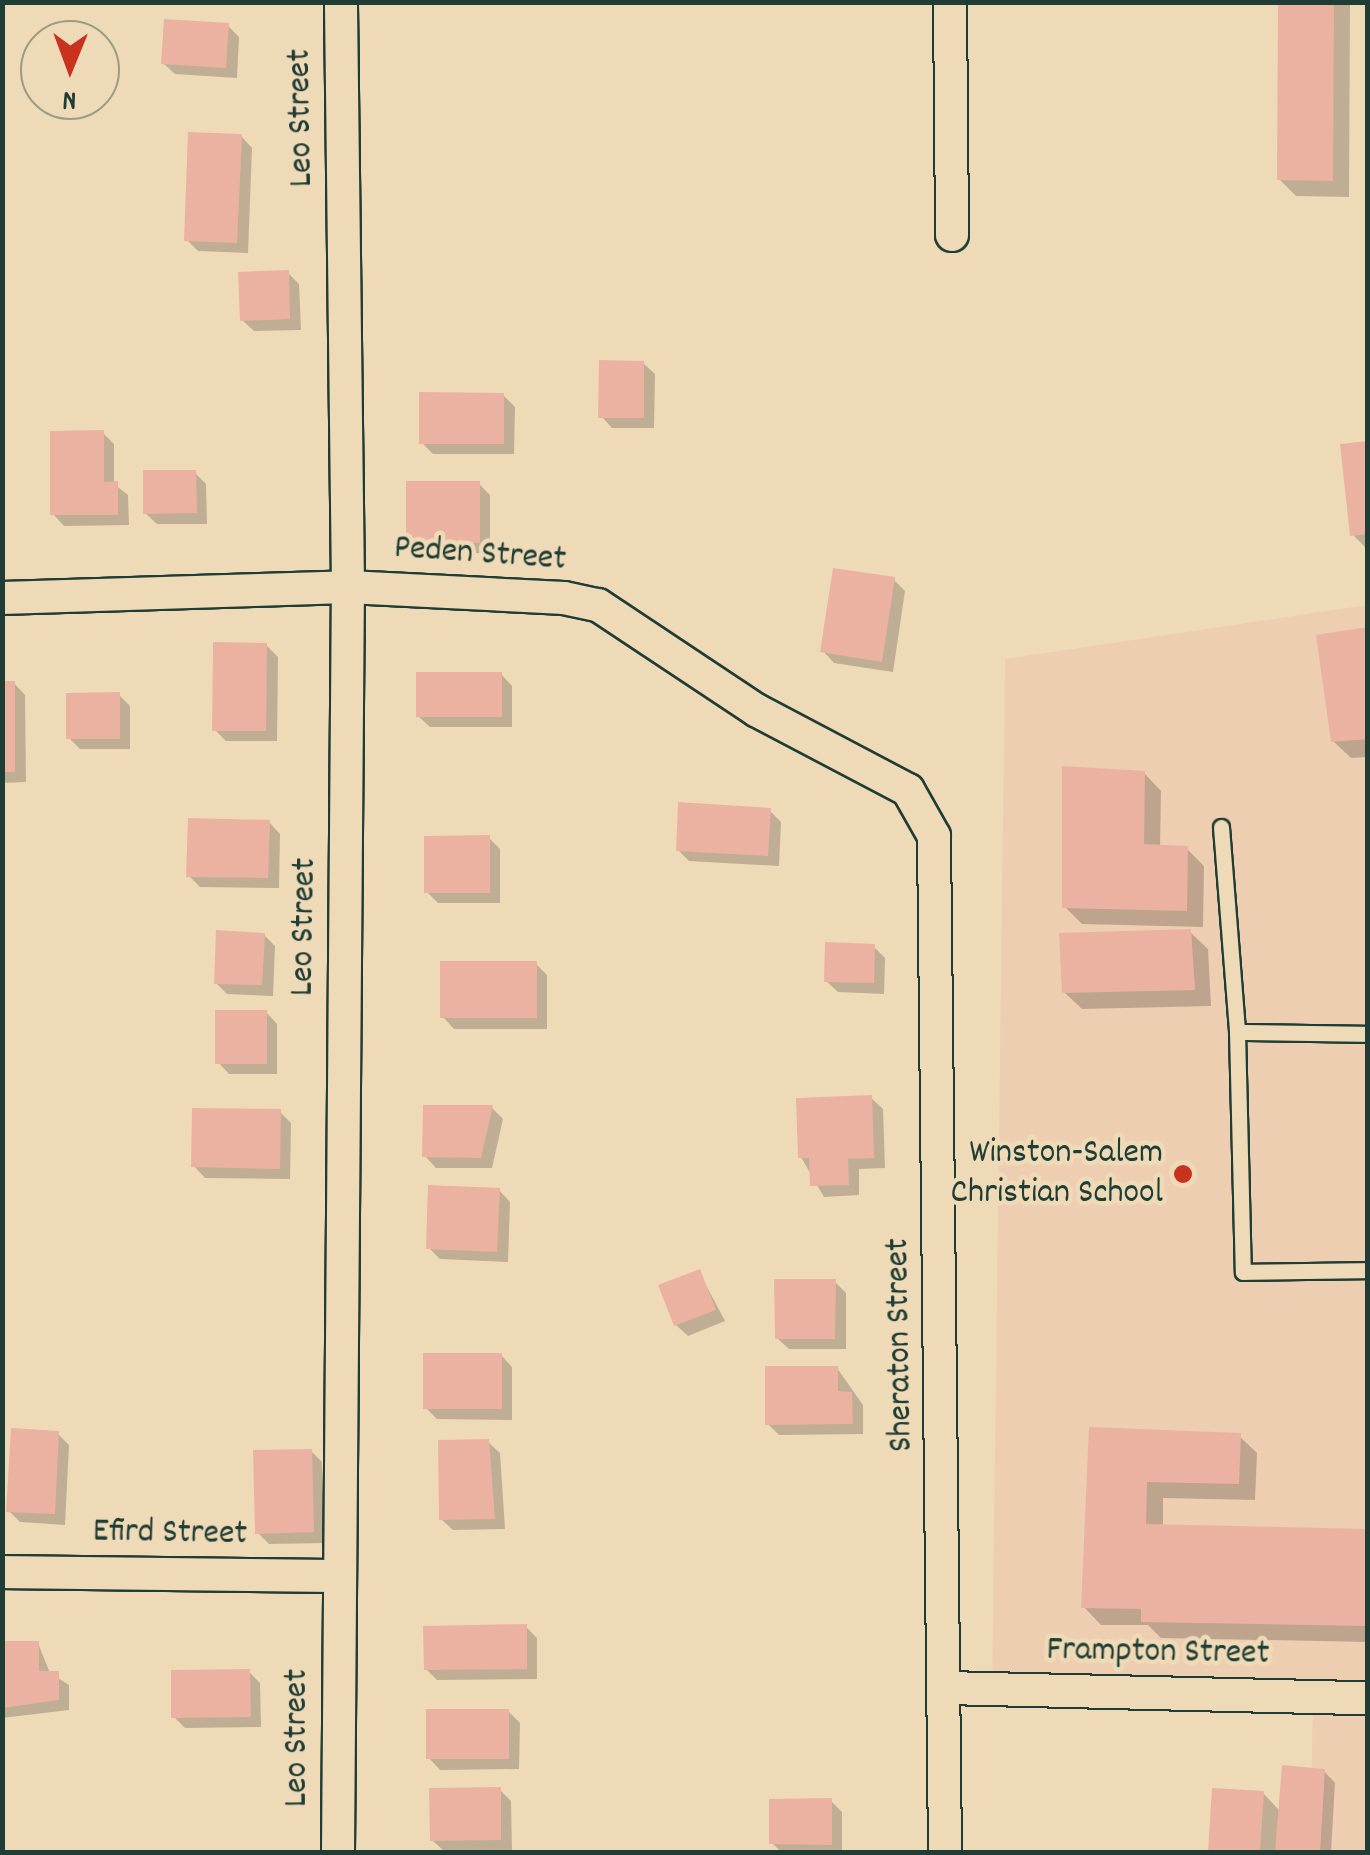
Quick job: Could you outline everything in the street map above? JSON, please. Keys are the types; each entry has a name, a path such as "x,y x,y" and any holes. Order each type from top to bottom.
{"street":[{"name":"Leo Street","path":"338,1852 348,587 341,2"},
{"path":"950,2 952,236"},
{"name":"Peden Street","path":"2,598 348,587 598,605 756,710 896,778 934,836"},
{"name":"Sheraton Street","path":"934,836 945,1852"},
{"name":"Efird Street","path":"2,1572 338,1576"},
{"name":"Frampton Street","path":"946,1688 1368,1698"}],"lane":[{"path":"1220,827 1237,1032 1243,1272 1368,1270"},
{"path":"1237,1032 1368,1034"}],"shaded area":[{"name":"Winston-Salem Christian School","path":"1367,605 1367,1852 1310,1852 1313,1697 992,1690 1005,659"}],"building":[{"path":"1278,2 1334,2 1333,181 1277,180"},
{"path":"164,19 229,23 226,68 161,64"},
{"path":"188,132 242,134 237,243 184,241"},
{"path":"289,270 290,319 240,321 238,272"},
{"path":"599,360 644,361 644,418 598,418"},
{"path":"419,392 504,393 504,444 419,444"},
{"path":"104,430 104,482 118,481 118,515 50,515 50,431"},
{"path":"1368,441 1368,534 1350,536 1340,444"},
{"path":"143,470 196,470 197,513 143,514"},
{"path":"406,481 480,481 480,543 406,543"},
{"path":"833,568 895,577 882,662 820,652"},
{"path":"1368,627 1368,739 1331,742 1316,635"},
{"path":"213,642 267,643 266,731 212,731"},
{"path":"416,672 502,672 502,717 416,717"},
{"path":"2,681 15,681 15,772 2,772"},
{"path":"120,692 120,739 66,739 66,693"},
{"path":"1062,766 1145,771 1144,844 1188,846 1187,911 1062,908"},
{"path":"678,802 771,808 768,856 676,851"},
{"path":"188,818 270,820 268,878 186,877"},
{"path":"490,835 490,893 424,893 424,836"},
{"path":"1191,929 1195,990 1062,993 1059,933"},
{"path":"216,930 265,933 262,985 214,984"},
{"path":"825,942 875,944 874,983 824,982"},
{"path":"440,961 537,961 537,1018 440,1018"},
{"path":"215,1010 267,1010 267,1064 215,1064"},
{"path":"872,1095 874,1158 848,1159 849,1185 810,1186 809,1158 798,1158 796,1098"},
{"path":"423,1105 493,1105 481,1158 422,1157"},
{"path":"192,1108 281,1109 280,1169 191,1167"},
{"path":"428,1185 500,1188 497,1252 426,1249"},
{"path":"700,1269 716,1310 674,1326 658,1285"},
{"path":"774,1279 836,1279 835,1339 775,1339"},
{"path":"423,1353 502,1353 502,1409 423,1409"},
{"path":"765,1366 838,1366 838,1391 852,1392 853,1424 765,1425"},
{"path":"1089,1427 1241,1433 1239,1484 1147,1482 1146,1524 1368,1529 1368,1626 1141,1622 1141,1609 1081,1608"},
{"path":"11,1428 59,1431 55,1514 6,1512"},
{"path":"489,1439 495,1519 439,1520 438,1440"},
{"path":"312,1449 314,1532 255,1534 253,1450"},
{"path":"527,1624 527,1669 424,1670 423,1626"},
{"path":"2,1641 39,1641 39,1671 59,1671 59,1700 2,1708"},
{"path":"250,1669 251,1717 171,1718 171,1670"},
{"path":"426,1709 509,1709 509,1759 426,1759"},
{"path":"1282,1765 1325,1769 1320,1852 1275,1852"},
{"path":"501,1787 501,1840 430,1841 429,1788"},
{"path":"1212,1788 1264,1791 1260,1852 1208,1852"},
{"path":"832,1798 832,1845 769,1844 769,1799"}],"place":[{"name":"Winston-Salem Christian School","path":"1183,1174"}]}
